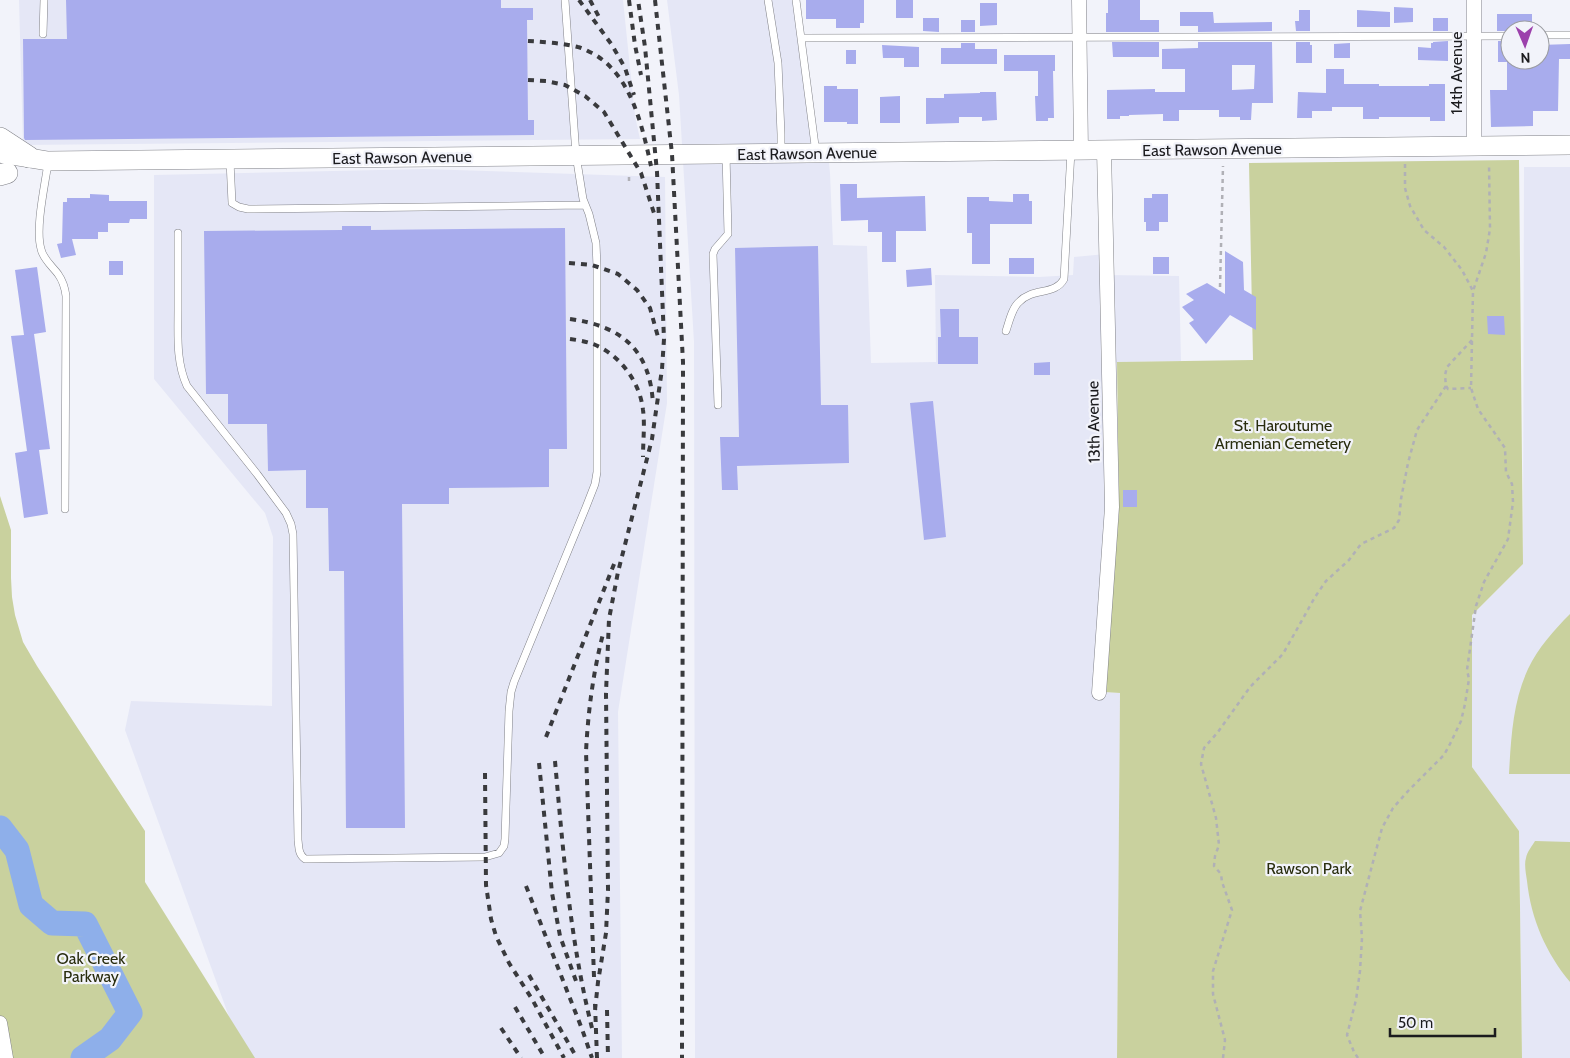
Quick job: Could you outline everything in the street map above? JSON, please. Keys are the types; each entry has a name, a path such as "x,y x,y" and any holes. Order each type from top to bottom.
{"main road":[{"path":"0,138 40,160"},
{"name":"East Rawson Avenue","path":"0,153 40,160 1570,145"},
{"name":"East Rawson Avenue","path":"2,173 40,160"}],"street":[{"path":"1076,150 1079,0"},
{"name":"14th Avenue","path":"1474,0 1474,146"},
{"name":"13th Avenue","path":"1099,693 1112,507 1104,150"},
{"path":"0,1023 6,1058"}],"lane":[{"path":"43,34 44,0"},
{"path":"178,232 178,338 179,363 182,376 187,386 286,513 291,524 293,544 298,840 301,857 305,859 485,857 499,853 504,846 511,692 595,484 597,452 596,243 583,199 576,155 565,0"},
{"path":"768,0 778,63 782,134 781,153"},
{"path":"796,0 816,153"},
{"path":"1550,35 1570,35"},
{"path":"800,38 1500,36"},
{"path":"1006,331 1017,303 1033,292 1047,291 1059,286 1064,279 1076,150"},
{"path":"718,405 713,254 715,248 728,234 726,154"},
{"path":"230,159 232,203 248,209 585,205"},
{"path":"40,160 41,250 62,280 66,296 65,509"}],"path":[{"path":"1405,164 1405,188 1410,206 1424,230 1444,247 1462,270 1473,291"},
{"path":"1358,1058 1347,1035 1356,1000 1360,971 1362,938 1360,911 1382,828 1393,808 1444,755 1461,721 1465,704 1468,679 1467,670 1476,606 1484,582 1508,539 1513,502 1512,484 1506,472 1505,448 1478,408 1471,388 1473,291 1486,253 1490,229 1489,164"},
{"path":"1220,287 1223,166"},
{"path":"629,173 629,181"},
{"path":"1223,1058 1225,1040 1213,994 1213,971 1232,910 1221,874 1214,866 1215,856 1220,845 1216,818 1201,764 1204,748 1218,732 1250,687 1283,654 1326,581 1349,560 1361,544 1394,528 1399,520 1408,463 1417,430 1446,386 1445,375 1447,367 1472,340"},
{"path":"1446,386 1448,389 1471,388"}],"shaded area":[{"path":"19,0 623,0 635,116 640,139 23,145"},
{"path":"667,0 796,0 816,153 828,153 833,245 867,246 871,363 936,362 935,275 1039,277 1073,275 1074,257 1106,254 1107,275 1179,276 1181,361 1118,362 1109,366 1104,692 1120,693 1117,1058 695,1058 694,342 679,95"},
{"path":"1524,167 1570,167 1570,1058 1522,1058 1519,831 1472,767 1472,615 1523,564"},
{"path":"424,169 665,177 667,403 618,712 622,1058 244,1058 125,730 131,701 272,706 273,537 265,513 154,379 154,175"}],"green space":[{"name":"Rawson Park","path":"1519,160 1523,564 1472,615 1472,767 1519,831 1522,1058 1117,1058 1120,693 1104,692 1119,511 1117,362 1253,360 1249,163"},
{"name":"Oak Creek Parkway","path":"0,496 11,530 12,597 23,642 145,831 145,882 255,1058 0,1058"},
{"path":"1570,614 1570,774 1509,774 1514,720 1523,681 1541,647"},
{"path":"1535,841 1570,842 1570,982 1547,947 1532,909 1525,863 1527,854"}],"building":[{"path":"66,0 501,0 501,8 533,8 533,20 527,20 528,120 534,120 534,135 25,140 23,39 67,39"},
{"path":"806,0 864,0 864,23 860,23 860,28 836,28 836,19 806,19"},
{"path":"896,0 913,0 913,18 896,18"},
{"path":"1108,0 1140,0 1140,20 1159,20 1159,32 1106,32"},
{"path":"980,3 997,3 997,25 980,26"},
{"path":"1394,7 1413,8 1413,22 1394,23"},
{"path":"1299,10 1310,10 1310,31 1296,31 1295,21 1299,21"},
{"path":"1357,10 1390,12 1390,27 1357,27"},
{"path":"1180,12 1213,12 1214,23 1272,22 1272,31 1198,32 1198,26 1180,26"},
{"path":"1497,14 1532,14 1532,20 1500,20 1500,31 1497,31"},
{"path":"923,18 939,18 939,32 923,31"},
{"path":"1433,18 1448,18 1448,31 1433,31"},
{"path":"961,20 975,20 975,32 961,32"},
{"path":"1448,41 1448,61 1418,60 1418,47 1431,48 1431,43 1433,42"},
{"path":"1498,41 1500,41 1500,62 1498,62"},
{"path":"1112,42 1159,42 1159,57 1113,57"},
{"path":"1198,42 1272,42 1273,103 1252,103 1251,120 1240,120 1240,117 1219,117 1219,110 1179,110 1179,121 1163,121 1163,114 1129,115 1120,116 1120,119 1107,119 1107,90 1155,89 1155,92 1185,92 1185,69 1162,69 1162,49 1198,48","holes":["1232,65 1255,65 1254,89 1232,90"]},
{"path":"1296,42 1310,42 1310,45 1312,45 1312,63 1296,63"},
{"path":"961,43 975,43 975,49 997,49 997,64 941,64 941,48 961,48"},
{"path":"1350,43 1350,58 1334,58 1334,44"},
{"path":"1570,44 1570,59 1559,59 1558,111 1533,111 1533,126 1491,127 1490,90 1507,90 1507,70 1550,70 1550,45"},
{"path":"882,45 919,47 919,67 904,67 904,58 883,58"},
{"path":"846,50 856,50 856,64 846,64"},
{"path":"1004,55 1055,55 1055,71 1053,71 1054,118 1048,118 1048,121 1036,121 1035,96 1038,96 1038,71 1004,71"},
{"path":"1326,69 1344,69 1344,84 1429,86 1429,84 1445,84 1445,121 1430,121 1430,117 1379,117 1379,119 1363,119 1363,107 1332,107 1332,111 1312,111 1312,118 1297,118 1298,92 1326,93"},
{"path":"824,86 837,86 837,89 858,89 858,124 824,122"},
{"path":"996,92 997,120 982,121 982,117 959,117 959,123 926,124 926,98 944,98 944,94"},
{"path":"900,96 900,123 880,123 880,97"},
{"path":"840,184 857,184 857,198 925,196 926,231 896,231 896,262 882,262 882,232 868,232 868,220 841,221"},
{"path":"90,194 109,195 109,201 147,201 147,219 130,219 129,223 108,223 108,232 98,232 98,239 72,239 76,255 61,258 57,244 62,243 63,202 67,202 67,198 90,198"},
{"path":"1013,194 1029,194 1029,201 1032,201 1032,224 990,224 990,264 972,264 972,233 967,233 967,197 989,197 989,201 1013,202"},
{"path":"1152,194 1168,194 1168,222 1159,222 1159,231 1146,231 1146,222 1144,222 1144,198 1152,198"},
{"path":"342,226 371,226 371,230 565,228 567,449 549,449 549,487 449,488 449,504 402,504 405,828 346,828 344,571 329,571 328,508 306,508 306,470 268,471 267,424 228,424 228,394 206,394 204,231 342,230"},
{"path":"818,246 821,405 848,405 849,463 737,466 738,490 722,490 720,437 739,437 735,248"},
{"path":"1225,251 1243,262 1244,290 1256,297 1256,330 1230,315 1206,344 1189,323 1194,320 1182,307 1194,300 1186,294 1207,283 1225,294"},
{"path":"1153,257 1169,257 1169,274 1153,274"},
{"path":"1009,258 1034,258 1034,274 1009,274"},
{"path":"109,261 123,261 123,275 109,275"},
{"path":"37,267 46,332 34,334 50,449 39,450 48,514 24,518 15,453 27,451 11,336 24,335 15,270"},
{"path":"931,268 932,285 907,287 906,270"},
{"path":"940,309 959,309 959,337 978,337 978,364 938,364 938,337 941,337"},
{"path":"1487,316 1504,316 1505,335 1488,334"},
{"path":"1050,362 1050,375 1034,375 1034,363"},
{"path":"933,401 946,537 924,540 910,403"},
{"path":"1123,490 1137,490 1137,507 1123,507"}],"waterway":[{"path":"0,828 17,850 31,905 52,923 85,924 130,1013 110,1039 83,1058"}],"railway":[{"path":"579,0 612,45 625,68 634,95"},
{"path":"590,0 600,19"},
{"path":"629,0 641,75"},
{"path":"595,1010 606,933 608,890 606,693 609,619 618,572 652,439 662,369 664,339 657,172 645,47 638,0"},
{"path":"655,0 672,154 683,362 682,1058"},
{"path":"528,41 580,47 605,62 616,74 633,102 651,166"},
{"path":"528,80 565,85 585,96 604,112 641,173 654,213"},
{"path":"569,263 592,265 618,274 637,290 650,308 658,337"},
{"path":"570,319 588,322 604,328 618,334 630,344 646,368 651,385 653,404"},
{"path":"570,339 590,343 610,353 632,378 641,399 643,410 643,457"},
{"path":"546,737 616,559"},
{"path":"594,977 586,752 596,663 603,634"},
{"path":"555,761 564,862 573,929 584,995 592,1028"},
{"path":"539,763 552,893 560,936 576,981"},
{"path":"485,773 486,885 491,919 496,936 509,963 532,999 564,1058"},
{"path":"526,886 592,1058"},
{"path":"529,975 577,1058"},
{"path":"595,1004 597,1058"},
{"path":"515,1007 545,1058"},
{"path":"607,1010 608,1058"},
{"path":"501,1028 521,1058"}],"park label":[{"name":"St. Haroutume Armenian Cemetery","path":"1283,434"}]}
